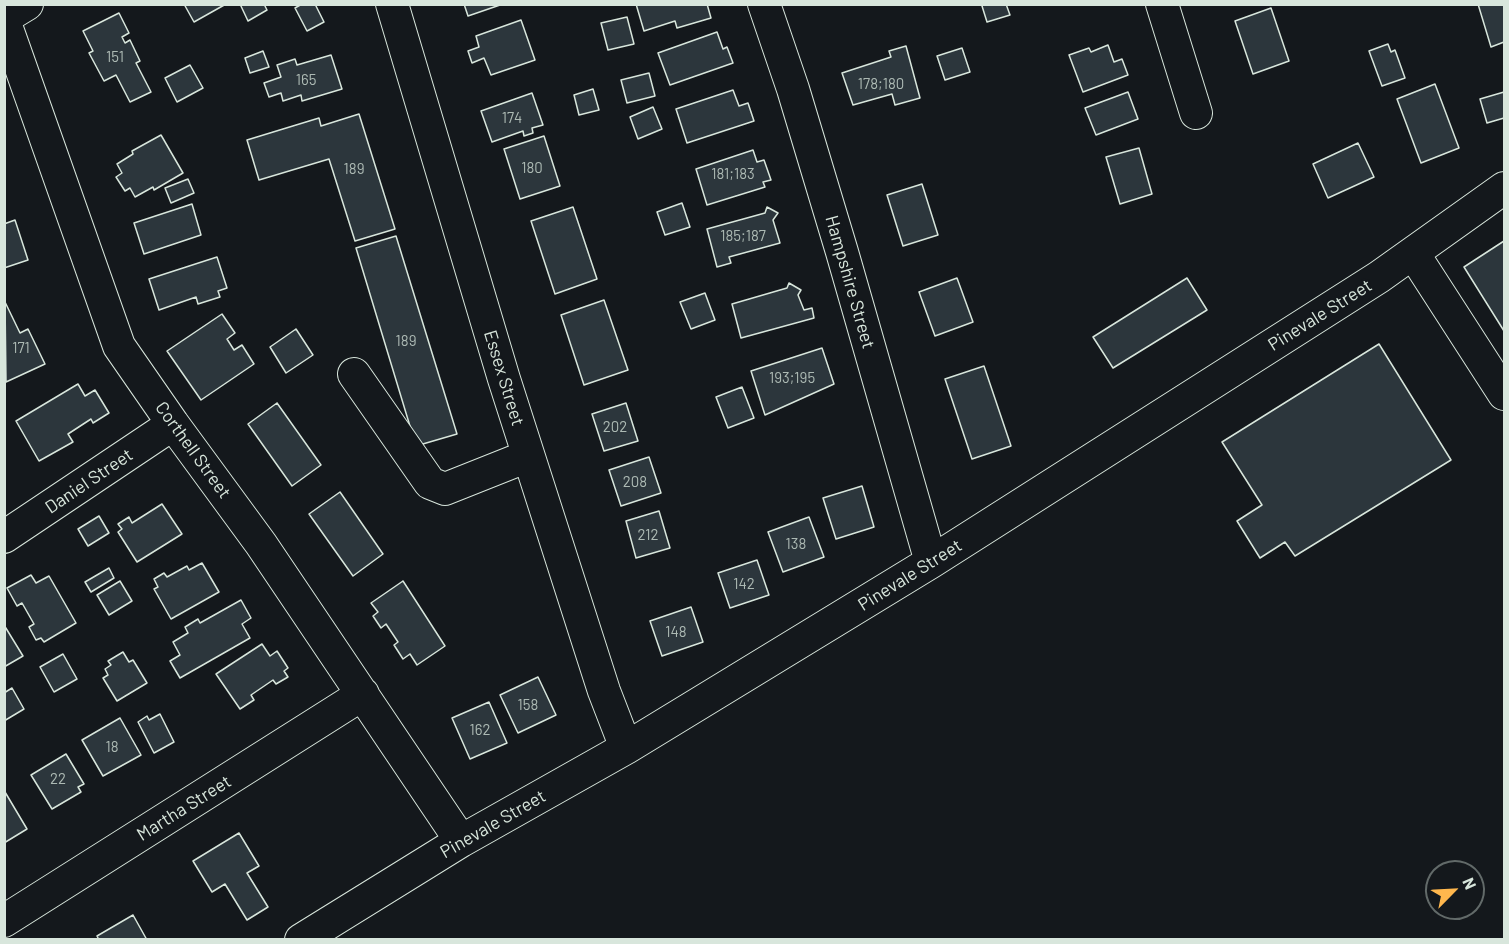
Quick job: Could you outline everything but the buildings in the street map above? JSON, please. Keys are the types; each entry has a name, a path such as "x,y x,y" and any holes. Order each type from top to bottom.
{"street":[{"path":"4,19 27,4"},
{"name":"Essex Street","path":"392,4 528,456 604,692 626,748"},
{"name":"Hampshire Street","path":"764,4 796,99 931,562"},
{"path":"1162,4 1196,113"},
{"name":"Corthell Street","path":"4,19 119,346 261,544 461,841"},
{"name":"Pinevale Street","path":"301,939 461,841 626,748 931,562 1369,284 1504,188"},
{"path":"1413,254 1504,394"},
{"path":"354,374 430,483 445,489 528,456"},
{"name":"Daniel Street","path":"4,537 173,424"},
{"name":"Martha Street","path":"4,921 363,694"}]}
